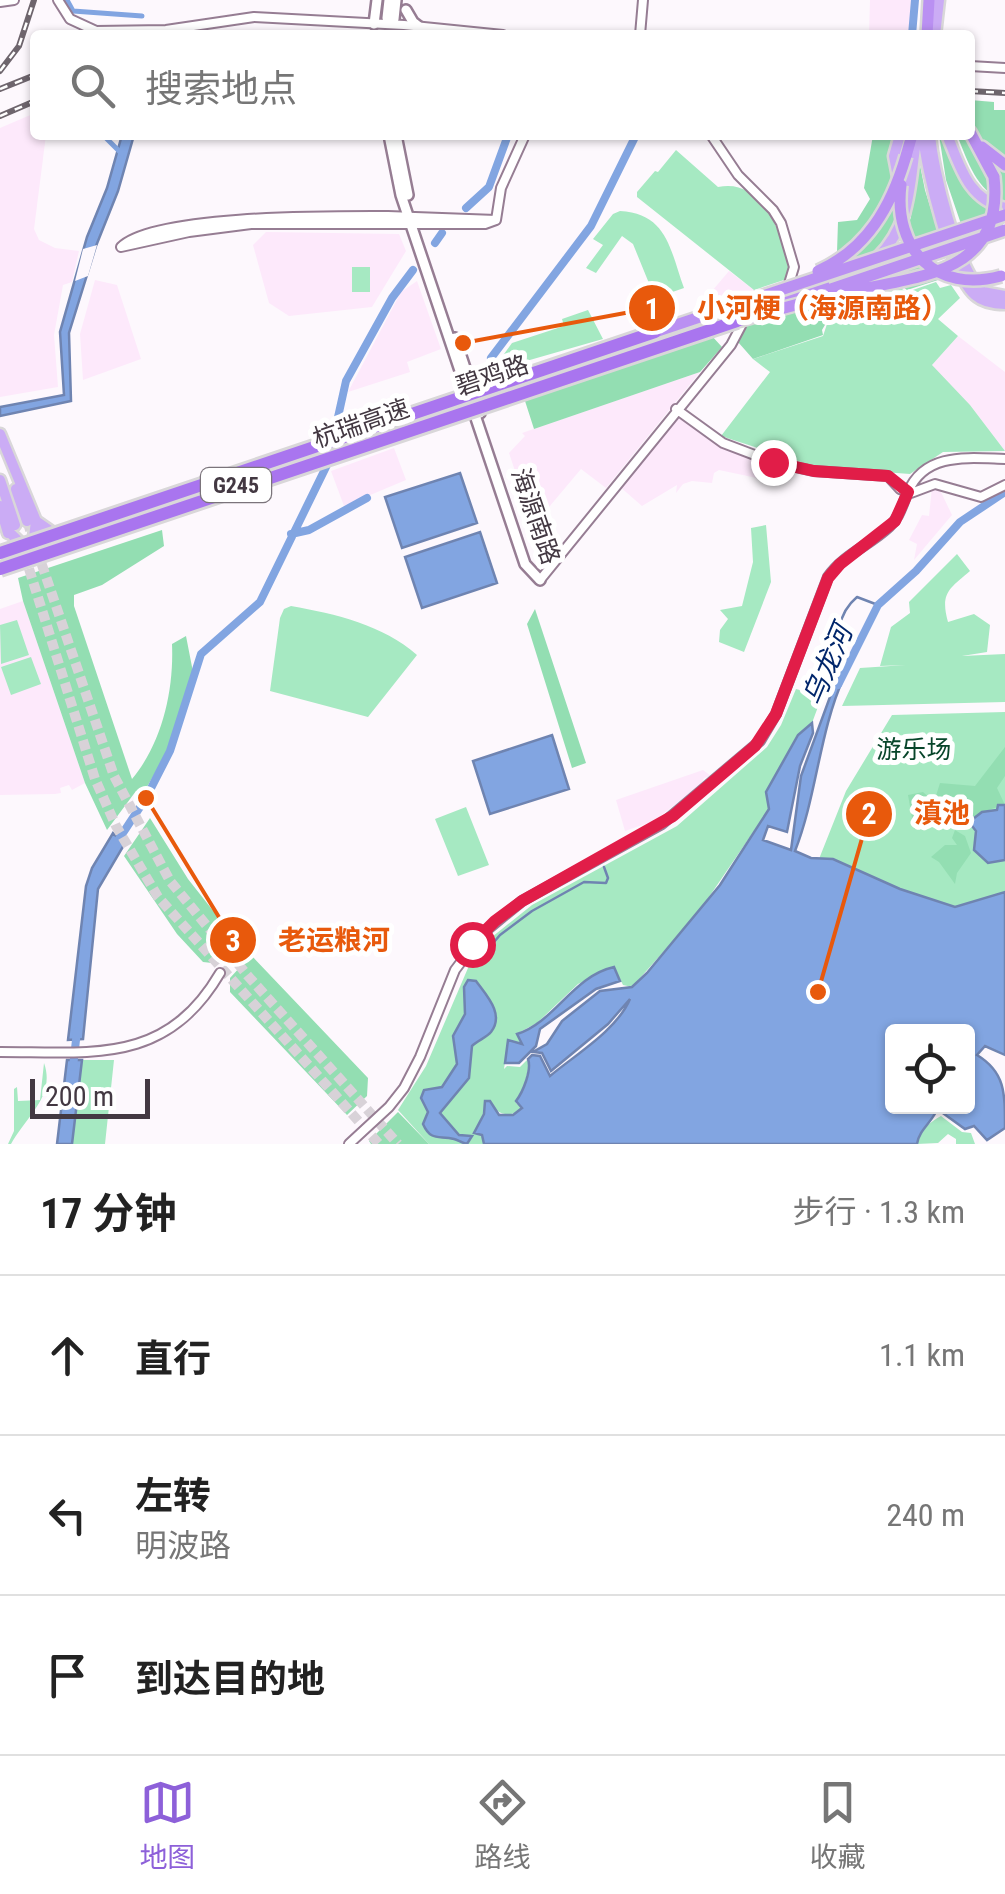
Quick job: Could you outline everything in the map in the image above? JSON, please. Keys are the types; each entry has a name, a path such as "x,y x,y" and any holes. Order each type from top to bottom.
{"highway":[{"path":"930,30 933,0"},
{"path":"975,138 1005,165"},
{"path":"655,332 818,271 847,255 877,224 917,140"},
{"path":"738,318 854,290 934,276 972,258 991,236 999,207 992,173 974,140"},
{"path":"906,156 900,211 904,233 917,254 931,268 956,278 978,280 1005,275"},
{"path":"738,318 1005,222"},
{"path":"655,332 1005,222"},
{"name":"碧鸡路","path":"30,550 474,401 738,318 866,269"},
{"name":"碧鸡路","path":"1,558 474,401 818,280 866,269"},
{"name":"杭瑞高速","path":"1,558 320,461 738,318"},
{"name":"杭瑞高速","path":"1,558 155,501 655,332"},
{"path":"0,577 134,532 320,461"}],"main road":[{"path":"374,24 378,0"},
{"path":"393,0 395,20"},
{"path":"395,20 407,5"},
{"path":"407,5 412,22 422,29"},
{"name":"海源南路","path":"393,140 413,221 525,564 540,580"},
{"path":"899,140 894,161 904,205 902,222"},
{"path":"866,269 884,252 902,222 919,140"},
{"path":"921,140 933,192 966,284 983,300 1005,300"},
{"path":"949,140 973,190 1005,222 968,236"},
{"name":"碧鸡路","path":"866,269 941,244"},
{"path":"0,434 30,550"},
{"path":"0,448 30,550"},
{"path":"0,480 22,524"},
{"path":"0,506 22,524 62,537"},
{"path":"1,558 22,524"}],"street":[{"path":"0,2 14,0"},
{"path":"58,0 70,19 86,29 111,30"},
{"path":"640,30 643,0"},
{"path":"157,30 254,16 374,24 395,20 435,30"},
{"path":"975,66 1005,68"},
{"path":"413,221 251,224 189,232 121,248 124,242 150,234 215,221 342,216 485,224 496,220 501,188 523,140"},
{"path":"715,140 743,180 773,210 794,267 786,291"},
{"path":"794,267 818,280"},
{"path":"540,580 730,345 741,326 738,318"},
{"path":"676,410 731,448 794,468 888,476 908,492"},
{"path":"350,1144 404,1088 455,970 472,944 495,921 522,901 662,824 760,741 776,714 828,578 895,521 922,472 943,460 1005,458"},
{"path":"908,492 935,484 981,497 1005,485"},
{"path":"0,1050 86,1050 128,1049 166,1033 193,1010 220,973 162,1030 118,1046 86,1050"}],"shaded area":[{"path":"870,0 911,0 909,30 869,30"},
{"path":"30,115 30,140 45,140 34,229 39,240 55,248 79,251 72,282 63,285 54,335 58,387 0,397 0,128"},
{"path":"266,232 399,234 406,251 372,307 289,316 269,303 253,245"},
{"path":"729,271 754,290 725,301 712,291"},
{"path":"95,280 117,285 141,359 83,380 80,334"},
{"path":"417,281 441,349 407,362 410,372 348,392 401,292"},
{"path":"958,336 1005,372 1005,451 970,405 932,365"},
{"path":"700,372 606,488 581,469 544,513 548,517 533,525 509,453 525,436 522,433"},
{"path":"676,414 716,444 768,463 767,480 719,470 712,483 692,481 676,493 677,485 642,506 619,486"},
{"path":"394,448 406,480 344,506 331,471"},
{"path":"932,488 939,488 952,515 914,560 917,544 909,540 922,515 929,516"},
{"path":"23,601 85,783 72,790 69,785 60,788 61,793 0,795 0,609"},
{"path":"703,770 711,776 654,821 625,831 616,800"}],"green space":[{"path":"975,100 994,102 994,110 1005,110 1005,203 980,183 959,140 975,140"},
{"path":"872,140 891,140 888,155 898,193 899,215 895,225 874,253 841,265 837,252 838,222 857,220 870,199 864,188"},
{"path":"940,140 946,140 969,191 996,213 961,224 946,180"},
{"path":"676,150 718,187 734,186 748,191 769,213 783,244 790,274 784,280 754,290 637,197 637,192"},
{"path":"917,150 938,232 902,244 911,217"},
{"path":"620,211 648,219 658,227 684,288 655,298 633,244 622,236 596,273 586,268 603,245 593,239"},
{"path":"932,260 938,280 907,290 890,277 877,280 866,299 856,301 858,309 829,318 823,335 753,359 738,342 749,322"},
{"path":"352,267 370,267 370,292 352,292"},
{"path":"936,282 940,288 951,285 960,298 938,319 958,336 932,365 970,405 1005,451 943,452 910,474 816,467 721,436 770,372 753,359 823,336 829,318 865,307 873,289 895,285 907,292"},
{"path":"588,310 603,339 502,368 499,361 512,343 564,326 562,319"},
{"path":"711,335 722,347 700,372 534,429 525,401"},
{"path":"766,525 771,582 744,652 719,642 720,630 728,619 720,610 742,606 753,562 751,528"},
{"path":"162,530 164,546 102,585 74,595 74,606 132,779 151,749 164,716 172,644 186,636 193,672 168,751 141,797 136,791 107,830 85,783 18,578"},
{"path":"957,554 970,571 948,592 948,622 974,614 990,625 987,652 962,656 1005,654 1005,702 842,706 860,668 906,665 880,666 891,627 910,613 909,602"},
{"path":"291,606 374,628 417,655 368,717 270,691 280,618 284,609"},
{"path":"535,609 586,763 572,768 527,624"},
{"path":"17,620 29,655 1,664 0,625"},
{"path":"31,657 41,684 11,695 1,667"},
{"path":"796,689 822,696 812,723 798,735 766,796 769,809 698,913 632,987 623,985 614,967 578,984 537,1023 520,1032 522,1044 508,1041 504,1069 520,1067 528,1059 530,1062 516,1103 522,1108 507,1114 486,1105 477,1133 482,1135 484,1144 429,1144 398,1110 426,1066 468,968 487,941 532,905 677,826 767,747"},
{"name":"游乐场","path":"1005,712 1005,892 955,907 900,889 833,859 819,859 846,791 892,715"},
{"path":"1005,747 1005,776 997,788 1005,805 970,820 944,815 921,830 914,829 908,795 923,792 934,802 940,783 975,786"},
{"path":"466,807 489,865 458,876 435,819"},
{"path":"150,818 188,879 233,936 212,963 203,962 177,934 124,856"},
{"path":"955,830 965,836 971,853 957,873 955,884 931,857 945,845 957,845 952,838"},
{"path":"251,955 368,1078 367,1096 347,1115 230,992 230,978"},
{"path":"82,1060 114,1060 105,1144 72,1144"},
{"path":"44,1063 47,1075 43,1096 8,1144 14,1131 14,1089 17,1087 18,1101 40,1100"},
{"path":"398,1112 429,1144 371,1144 369,1141"},
{"path":"941,1116 962,1132 971,1133 975,1144 956,1144 956,1139 948,1134 938,1143 917,1144 926,1127"}],"water":[{"path":"121,140 133,140 69,333 71,401 0,416 0,407 64,395 60,332 87,237"},
{"path":"460,473 477,523 402,548 385,497"},
{"path":"480,532 497,583 422,608 405,557"},
{"path":"838,675 844,677 795,851 811,858 833,859 900,889 955,907 1005,892 1005,1055 985,1046 977,1055 1002,1084 1005,1128 987,1140 974,1126 965,1129 944,1114 975,1114 975,1024 885,1024 885,1114 934,1114 917,1144 484,1144 482,1135 474,1133 484,1114 485,1101 490,1101 499,1115 513,1115 522,1108 516,1101 532,1055 540,1056 550,1076 616,1021 630,999 608,1024 551,1071 542,1053 533,1052 547,1044 562,1021 600,991 632,987 647,973 720,885 769,809 766,792 798,735 812,723 813,733 800,766 787,832 768,826 763,840 791,850 801,776"},
{"path":"552,735 569,789 490,814 473,761"},
{"path":"998,805 1005,805 1005,860 988,863 974,850 976,831 969,822 982,812 997,810"},
{"path":"113,833 124,845 98,889 83,1039 68,1040 86,886"},
{"path":"614,967 620,981 596,989 540,1029 536,1046 519,1063 505,1063 508,1040 522,1044 517,1034 542,1020 587,980"},
{"path":"468,980 476,981 485,992 496,1018 491,1032 472,1046 469,1078 440,1113 459,1135 472,1136 467,1144 429,1133 423,1124 428,1112 421,1098 424,1090 442,1087 457,1064 453,1036 465,1014 464,987"},
{"path":"67,1060 82,1060 72,1144 57,1144"}],"pier":[{"path":"97,245 88,276 75,281 83,249"}],"waterway":[{"path":"67,0 73,11 142,16"},
{"path":"912,30 915,0"},
{"path":"108,140 122,154"},
{"path":"466,208 489,187 506,140"},
{"path":"491,358 591,226 634,140"},
{"path":"435,243 442,233"},
{"path":"334,435 346,381 392,298 413,270"},
{"path":"113,848 146,798 170,751 201,654 260,602 327,465"},
{"name":"乌龙河","path":"838,685 878,605 916,571 960,522 1005,492"},
{"path":"291,534 309,530 367,498"},
{"path":"840,676 839,633 844,614 857,597 878,605"},
{"path":"477,962 500,935 532,911 584,882 606,883 604,867"},
{"path":"73,1067 77,1031"}],"tunnel":[{"path":"27,521 114,776 170,881 248,976 398,1144"},
{"path":"20,540 95,779 116,826 158,897 379,1144"}],"railway":[{"path":"0,71 19,46 34,0"},
{"path":"0,89 30,77"},
{"path":"975,91 1005,93"},
{"path":"0,116 30,103"}],"place":[{"name":"小河梗（海源南路）","path":"463,343"},
{"name":"老运粮河","path":"146,798"},
{"name":"滇池","path":"818,992"}],"route":[{"path":"472,944 522,901 662,824 755,746 776,714 828,578 895,521 908,492 888,476 814,471 773,462"}]}
